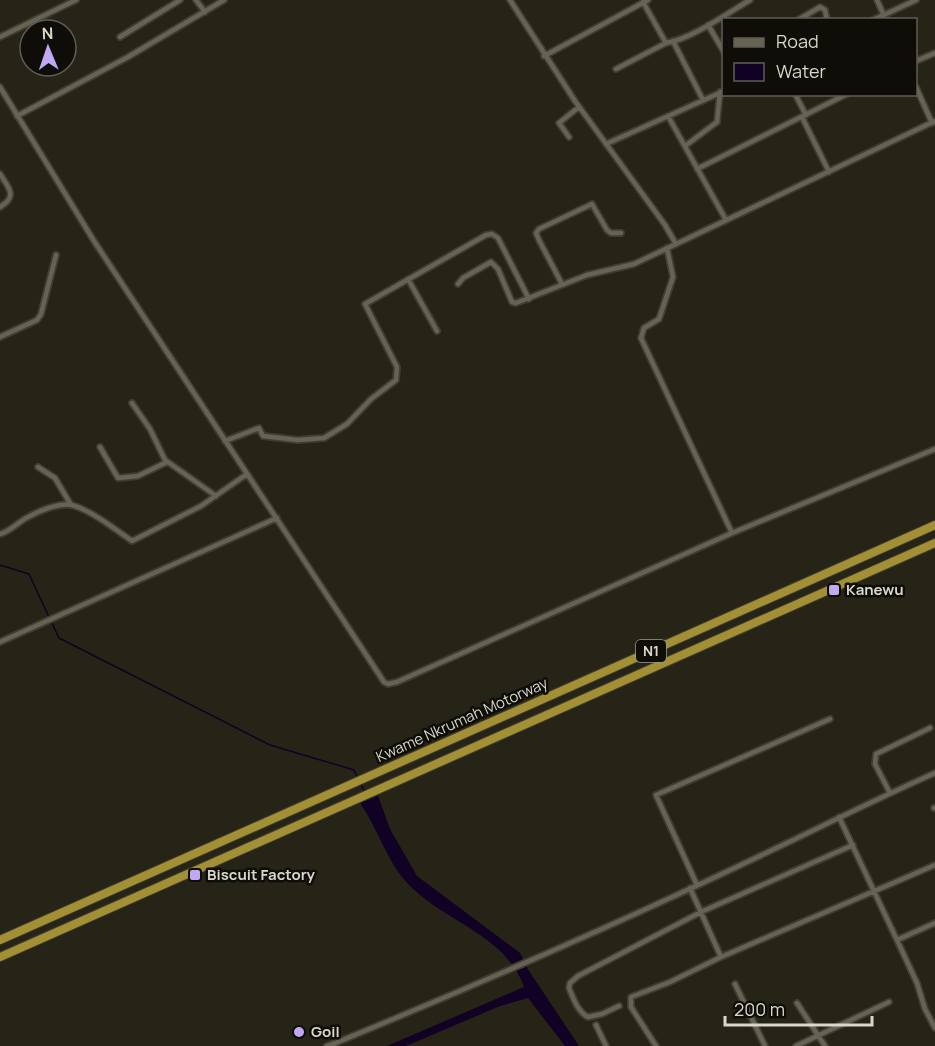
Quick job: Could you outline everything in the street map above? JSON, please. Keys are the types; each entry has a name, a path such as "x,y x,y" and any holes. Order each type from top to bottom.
{"highway":[{"name":"Kwame Nkrumah Motorway","path":"0,940 935,525"},
{"name":"Kwame Nkrumah Motorway","path":"0,957 935,543"}],"street":[{"path":"0,37 76,0"},
{"path":"120,37 180,0"},
{"path":"196,0 205,12"},
{"path":"17,116 128,57 224,0"},
{"path":"616,69 666,42 708,25 750,0"},
{"path":"877,0 885,17 916,0"},
{"path":"512,1 544,56 676,244"},
{"path":"544,56 645,1 666,42"},
{"path":"801,18 820,7 825,10 827,18"},
{"path":"708,25 722,50"},
{"path":"673,41 703,100"},
{"path":"917,60 935,53"},
{"path":"0,88 94,241 365,656 381,680 388,684 732,533 935,449"},
{"path":"458,285 463,278 491,262 498,269 512,302 520,303 586,275 634,264 934,122 917,91"},
{"path":"606,144 722,92"},
{"path":"685,146 717,122 722,92"},
{"path":"796,96 829,172"},
{"path":"697,169 842,96"},
{"path":"569,137 559,123 579,107"},
{"path":"668,116 726,220"},
{"path":"0,174 11,196 9,202 0,207"},
{"path":"562,284 538,240 536,233 539,229 592,204 607,230 611,233 621,233"},
{"path":"225,441 259,428 263,436 298,440 324,438 347,424 371,399 396,380 398,367 365,304 492,234 498,238 528,299"},
{"path":"667,248 673,277 659,319 644,328 641,338 732,533"},
{"path":"0,337 37,320 41,314 56,255"},
{"path":"408,279 437,331"},
{"path":"132,403 150,429 167,462 216,495"},
{"path":"100,447 118,478 138,476 167,462"},
{"path":"38,467 55,478 71,505 105,522 132,541 201,506 247,474"},
{"path":"0,534 28,517 53,507 71,505"},
{"path":"0,642 277,518"},
{"path":"697,885 656,795 830,719"},
{"path":"890,793 875,764 876,754 930,728"},
{"path":"331,1045 529,961 697,885 935,772"},
{"path":"839,817 917,983 925,1009 935,1028"},
{"path":"620,1006 588,1017 582,1014 573,997 569,988 570,983 578,976 701,912 853,845"},
{"path":"656,1046 631,1007 631,997 935,865"},
{"path":"690,888 721,957"},
{"path":"897,940 935,923"},
{"path":"735,984 765,1046"},
{"path":"796,1046 889,1002"},
{"path":"797,1003 825,1046"},
{"path":"596,1025 606,1046"}],"water":[{"path":"378,796 390,829 417,876 520,953 529,971 579,1046 565,1046 528,998 500,1006 406,1046 387,1046 524,987 504,954 473,930 424,898 401,876 360,803"}],"waterway":[{"path":"0,565 29,574 49,617"},
{"path":"51,621 59,638 270,745 354,770 358,779"},
{"path":"360,783 365,792"}],"place":[{"name":"Kanewu","path":"834,590"},
{"name":"Biscuit Factory","path":"195,875"},
{"name":"Goil","path":"299,1032"}]}
